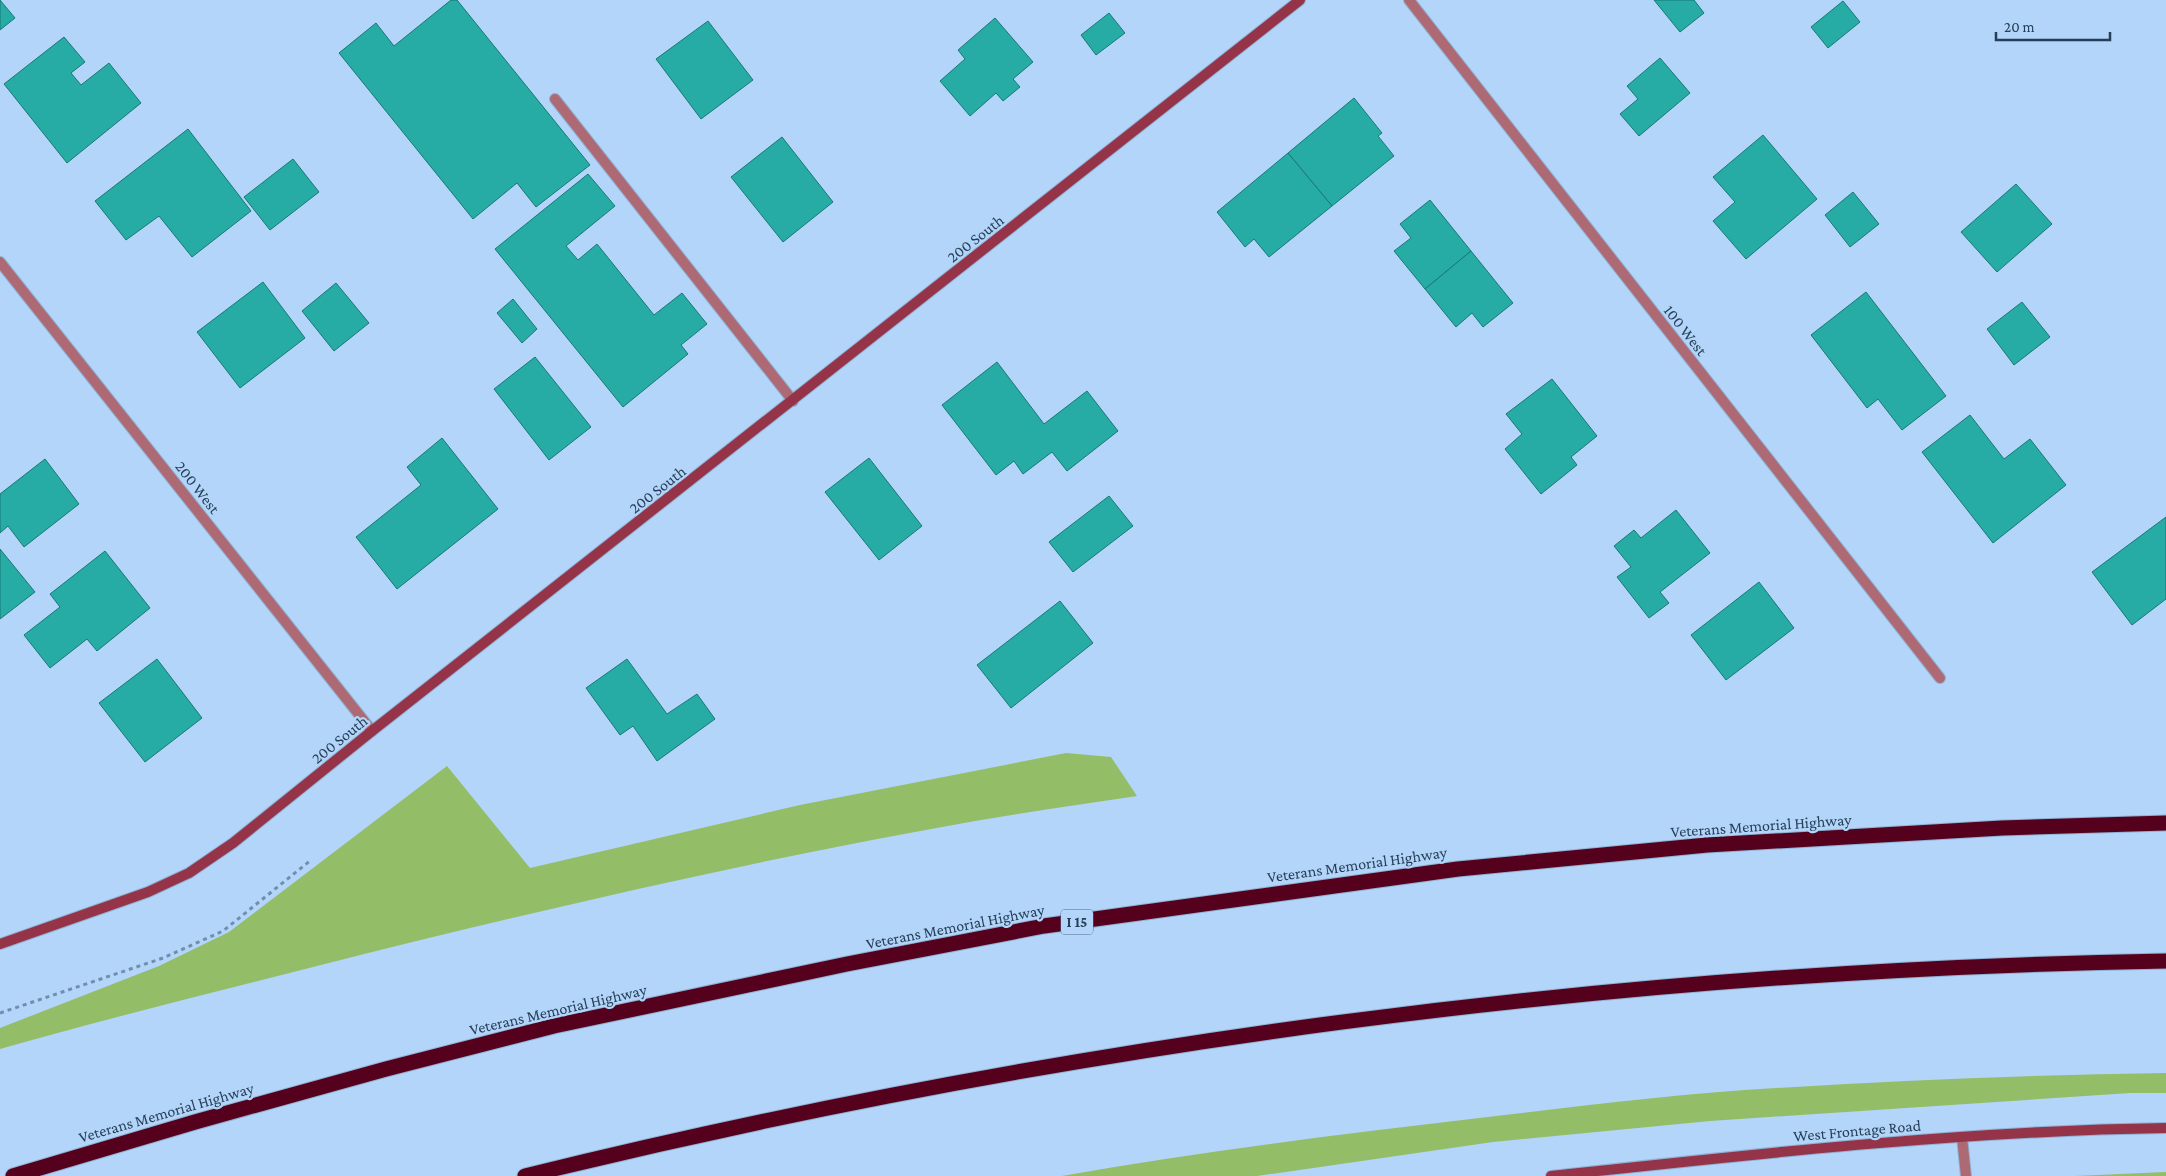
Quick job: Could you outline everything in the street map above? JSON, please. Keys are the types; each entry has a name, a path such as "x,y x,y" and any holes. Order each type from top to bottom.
{"highway":[{"name":"Veterans Memorial Highway","path":"13,1176 319,1087 554,1026 828,968 1044,926 1219,900 1458,869 1707,845 2002,828 2166,823"},
{"path":"525,1176 753,1123 942,1086 1213,1040 1351,1021 1504,1003 1761,980 1919,970 2166,961"}],"street":[{"name":"200 South","path":"0,944 148,892 189,873 233,843 372,731 1300,0"},
{"name":"100 West","path":"1409,0 1940,678"},
{"path":"555,99 793,401"},
{"name":"200 West","path":"0,262 372,731"},
{"name":"West Frontage Road","path":"1551,1176 1710,1159 1962,1137 2166,1128"},
{"path":"1962,1137 1966,1176"}],"path":[{"path":"0,1013 163,958 223,931 311,860"}],"green space":[{"path":"1066,753 1111,757 1137,796 892,836 644,888 317,966 0,1049 0,1028 159,966 229,932 447,766 530,868 800,805"},
{"path":"2166,1073 2166,1093 2130,1093 1710,1121 1493,1142 1257,1176 1062,1176 1164,1159 1317,1138 1700,1094 1922,1080"},
{"path":"2166,1172 2166,1176 2075,1176"}],"building":[{"path":"0,0 15,18 0,30"},
{"path":"451,0 457,0 590,165 536,207 517,183 473,219 339,53 376,23 394,46"},
{"path":"1654,0 1694,0 1704,13 1680,32"},
{"path":"1843,1 1860,22 1828,48 1811,27"},
{"path":"1109,13 1125,33 1096,55 1081,35"},
{"path":"995,18 1033,62 1013,79 1020,87 1003,101 996,93 970,116 940,81 965,59 958,50"},
{"path":"708,21 753,80 701,119 656,59"},
{"path":"64,37 85,62 71,73 81,85 109,63 141,103 67,163 4,84"},
{"path":"1660,58 1690,93 1639,136 1620,114 1638,99 1627,86"},
{"path":"1354,98 1382,133 1378,136 1394,156 1332,206 1288,153"},
{"path":"188,129 251,211 192,257 159,216 126,240 95,201"},
{"path":"1763,135 1817,199 1746,259 1713,221 1735,202 1713,177"},
{"path":"782,137 833,202 783,242 731,177"},
{"path":"1288,153 1332,206 1269,257 1254,239 1245,247 1217,212"},
{"path":"293,159 319,192 270,230 244,197"},
{"path":"588,174 615,206 566,246 578,260 597,244 654,315 682,293 707,324 681,345 688,354 623,407 495,249"},
{"path":"2016,184 2052,224 1997,272 1961,232"},
{"path":"1853,192 1879,224 1850,247 1825,215"},
{"path":"1430,200 1471,251 1425,289 1394,251 1411,238 1400,224"},
{"path":"1471,251 1513,303 1483,327 1472,313 1456,327 1425,289"},
{"path":"263,282 305,338 240,388 197,332"},
{"path":"336,283 369,323 334,351 302,311"},
{"path":"1866,292 1946,396 1902,430 1878,399 1867,408 1811,335"},
{"path":"513,299 537,329 522,343 497,313"},
{"path":"2022,302 2050,337 2014,365 1987,329"},
{"path":"535,357 591,427 549,460 494,389"},
{"path":"997,362 1044,424 1087,391 1118,431 1067,471 1052,452 1023,474 1014,461 996,475 942,405"},
{"path":"1552,379 1597,436 1571,457 1577,465 1541,494 1505,449 1522,434 1506,414"},
{"path":"1970,415 2004,459 2030,439 2066,485 1993,543 1922,452"},
{"path":"442,438 498,509 397,589 356,537 421,485 407,467"},
{"path":"869,458 922,526 879,560 825,492"},
{"path":"45,459 79,504 24,547 8,526 0,533 0,494"},
{"path":"1109,496 1133,526 1073,572 1049,542"},
{"path":"1676,510 1710,553 1660,592 1669,603 1649,618 1617,577 1631,567 1614,546 1634,530 1641,538"},
{"path":"2166,517 2166,599 2132,625 2092,572"},
{"path":"0,549 35,592 0,619"},
{"path":"105,551 150,608 97,651 87,639 50,668 24,635 60,607 50,594"},
{"path":"1759,582 1794,628 1726,680 1691,635"},
{"path":"1060,601 1093,643 1011,708 977,665"},
{"path":"157,659 202,718 145,762 99,703"},
{"path":"627,659 667,714 697,694 715,719 657,761 633,726 620,735 586,688"}]}
